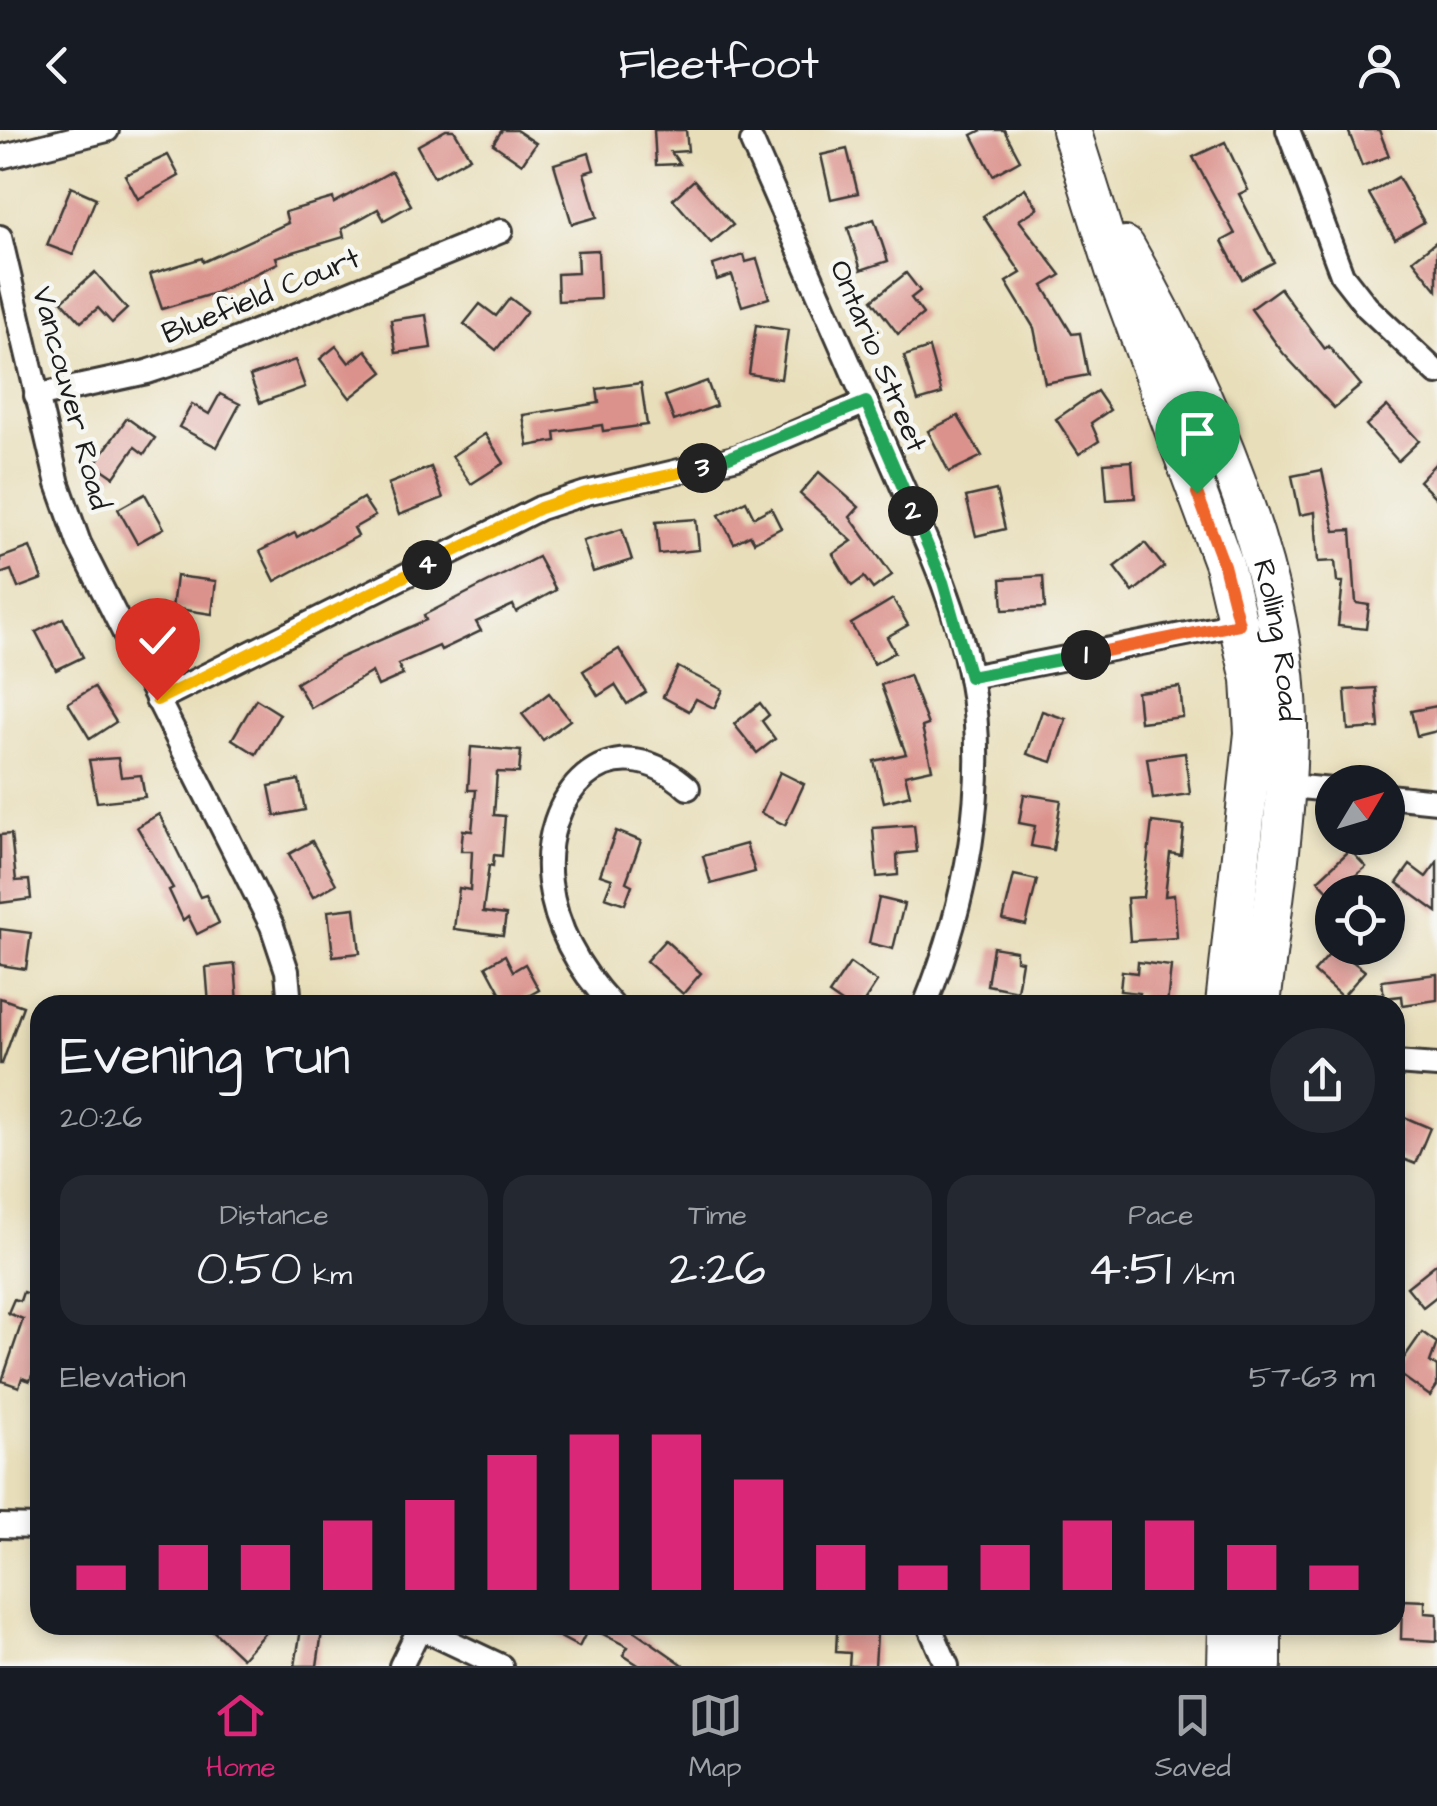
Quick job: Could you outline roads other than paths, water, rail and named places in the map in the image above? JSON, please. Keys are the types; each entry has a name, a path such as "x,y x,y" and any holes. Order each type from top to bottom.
{"main road":[{"name":"Rolling Road","path":"1071,130 1094,192 1155,300 1217,436 1265,571 1257,619 1285,677 1227,995"},
{"name":"Rolling Road","path":"1261,995 1268,785"},
{"path":"1228,1635 1228,1666"},
{"path":"1262,1635 1262,1666"}],"street":[{"path":"0,157 107,130"},
{"path":"1288,130 1342,275 1367,308 1437,373"},
{"name":"Ontario Street","path":"752,142 943,582 970,677 976,750 970,840 958,901 928,995"},
{"name":"Bluefield Court","path":"36,396 199,356 500,230"},
{"name":"Vancouver Road","path":"0,237 58,484 79,542 272,926 287,971 289,995"},
{"path":"157,700 540,508 586,493 738,457 866,402"},
{"path":"970,677 1257,619"},
{"path":"604,995 582,969 557,914 549,866 557,813 574,786 612,763 648,762 688,788"},
{"path":"1268,785 1315,789"},
{"path":"1405,798 1437,801"},
{"path":"1405,1064 1437,1066"},
{"path":"0,1526 30,1527"},
{"path":"401,1666 414,1635"},
{"path":"437,1635 501,1666"},
{"path":"934,1635 948,1666"}]}
